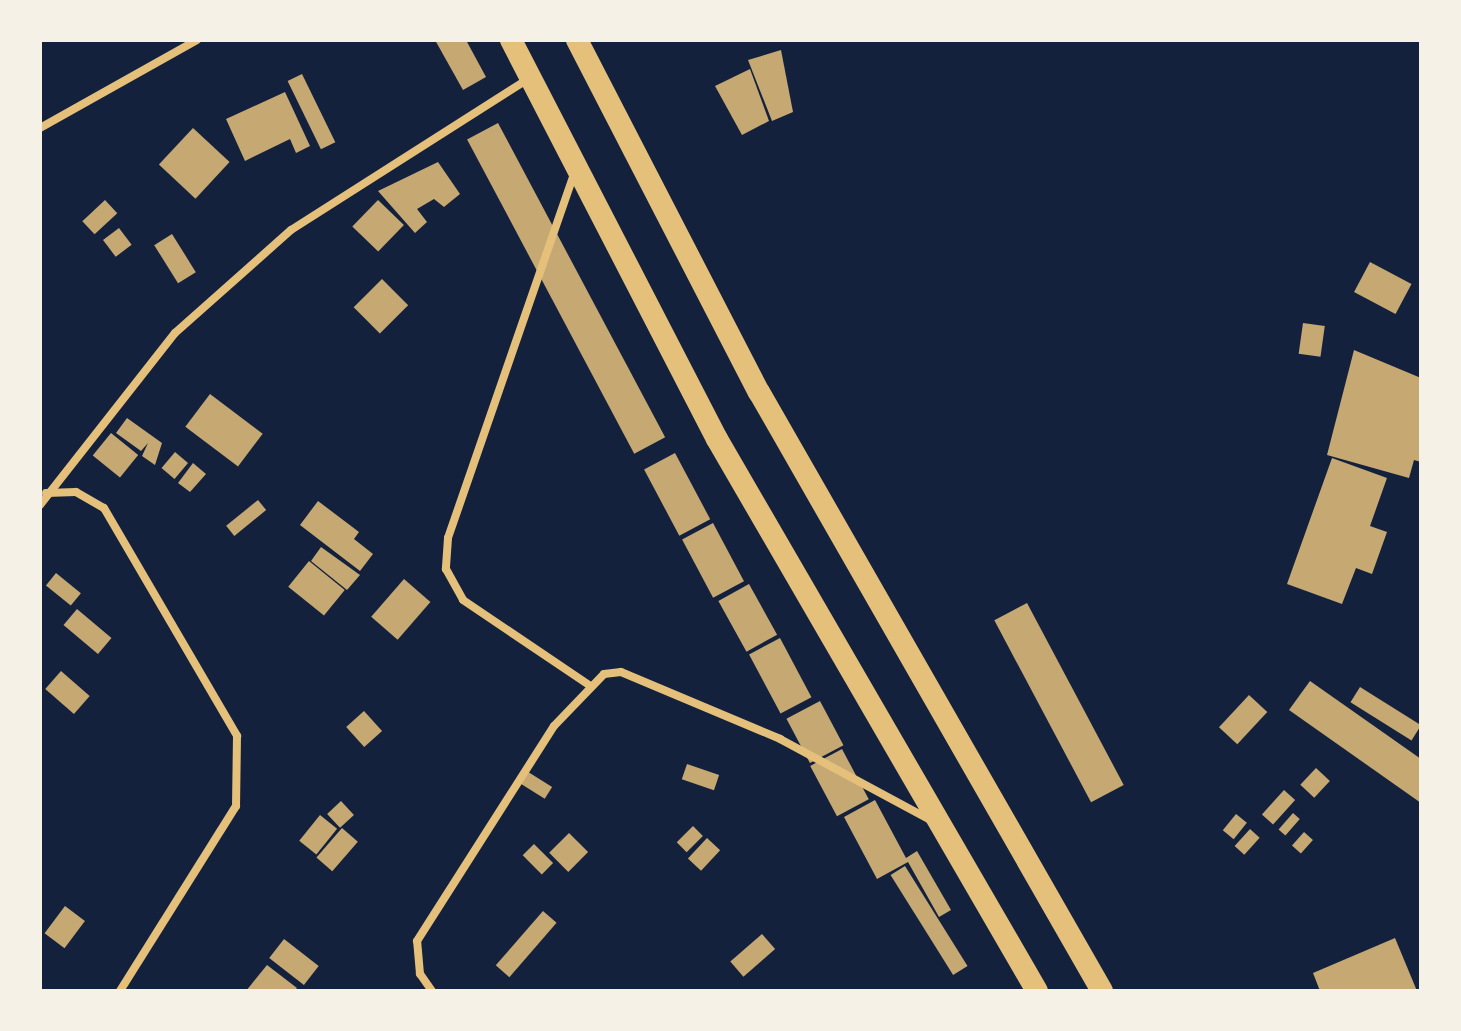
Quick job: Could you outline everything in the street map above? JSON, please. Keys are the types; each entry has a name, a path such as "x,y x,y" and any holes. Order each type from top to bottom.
{"highway":[{"path":"511,40 575,171 717,439 1037,991"},
{"path":"577,40 766,406 1102,991"}],"street":[{"path":"40,128 197,40"},
{"path":"40,505 46,493 175,333 291,230 530,78"},
{"path":"575,171 448,538 446,569 463,600 589,685"},
{"path":"46,493 76,492 104,508 237,736 236,806 120,991"},
{"path":"432,991 420,974 417,941 554,726 589,685 621,672 780,739 939,825"}],"building":[{"path":"435,40 466,40 486,77 463,90"},
{"path":"781,50 793,112 772,121 748,60"},
{"path":"750,69 769,121 742,135 715,86"},
{"path":"302,74 335,142 321,149 288,81"},
{"path":"285,92 310,146 296,153 290,139 245,161 226,119"},
{"path":"498,123 665,437 634,454 467,139"},
{"path":"193,128 230,162 195,199 159,165"},
{"path":"438,162 460,194 444,207 434,199 417,209 427,222 415,233 378,191"},
{"path":"105,200 117,213 95,234 82,221"},
{"path":"378,200 404,225 378,252 352,227"},
{"path":"119,228 132,245 116,257 103,240"},
{"path":"172,234 196,272 178,283 154,245"},
{"path":"1370,262 1411,284 1396,314 1354,292"},
{"path":"382,279 408,305 380,333 354,307"},
{"path":"1303,323 1325,326 1320,357 1299,354"},
{"path":"1354,350 1421,378 1421,462 1414,460 1409,478 1327,455"},
{"path":"210,394 263,434 238,466 185,427"},
{"path":"127,418 162,443 155,465 142,456 148,443 141,451 116,433"},
{"path":"111,433 138,455 120,478 93,456"},
{"path":"175,452 188,463 175,479 162,468"},
{"path":"675,453 710,519 679,536 644,469"},
{"path":"1332,458 1387,478 1370,526 1387,532 1372,574 1356,568 1342,604 1287,584"},
{"path":"193,463 206,474 190,492 178,483"},
{"path":"258,500 266,510 234,536 226,526"},
{"path":"318,501 359,532 354,539 373,554 360,571 300,525"},
{"path":"713,523 744,581 713,598 682,539"},
{"path":"321,547 360,575 347,590 311,561"},
{"path":"309,561 345,590 324,616 288,587"},
{"path":"56,573 81,593 71,606 46,585"},
{"path":"404,579 430,602 398,640 371,617"},
{"path":"749,584 777,635 747,652 718,601"},
{"path":"1027,603 1124,785 1091,802 994,620"},
{"path":"77,609 111,638 98,654 64,625"},
{"path":"780,638 811,697 781,714 749,654"},
{"path":"61,671 90,696 74,714 45,689"},
{"path":"1310,681 1421,759 1421,803 1289,710"},
{"path":"1360,687 1421,725 1412,740 1350,702"},
{"path":"1249,695 1267,712 1237,744 1219,727"},
{"path":"820,701 843,745 810,763 786,719"},
{"path":"364,711 382,731 364,747 346,727"},
{"path":"842,749 869,799 837,816 810,766"},
{"path":"687,764 719,775 714,790 682,779"},
{"path":"1316,768 1330,781 1314,798 1300,785"},
{"path":"525,770 552,787 545,799 518,782"},
{"path":"1284,790 1295,800 1273,825 1262,815"},
{"path":"875,800 906,858 917,851 951,910 939,917 908,862 877,879 844,817"},
{"path":"341,801 354,815 340,828 327,814"},
{"path":"1293,813 1300,819 1285,836 1279,830"},
{"path":"1236,814 1247,823 1234,839 1223,830"},
{"path":"320,815 337,829 316,854 299,841"},
{"path":"693,826 703,836 687,852 677,842"},
{"path":"342,828 358,842 332,871 316,857"},
{"path":"1250,829 1260,838 1244,855 1235,846"},
{"path":"1304,832 1313,840 1301,853 1292,845"},
{"path":"569,833 588,852 568,872 549,853"},
{"path":"707,838 720,850 701,871 688,858"},
{"path":"534,844 553,863 542,874 523,855"},
{"path":"905,866 968,966 953,975 891,875"},
{"path":"65,906 85,921 65,948 45,933"},
{"path":"543,911 557,923 509,977 496,965"},
{"path":"762,934 775,949 743,977 730,962"},
{"path":"1395,938 1417,991 1320,991 1313,973"},
{"path":"284,939 319,966 304,985 269,958"},
{"path":"267,965 297,988 294,991 246,991"}]}
